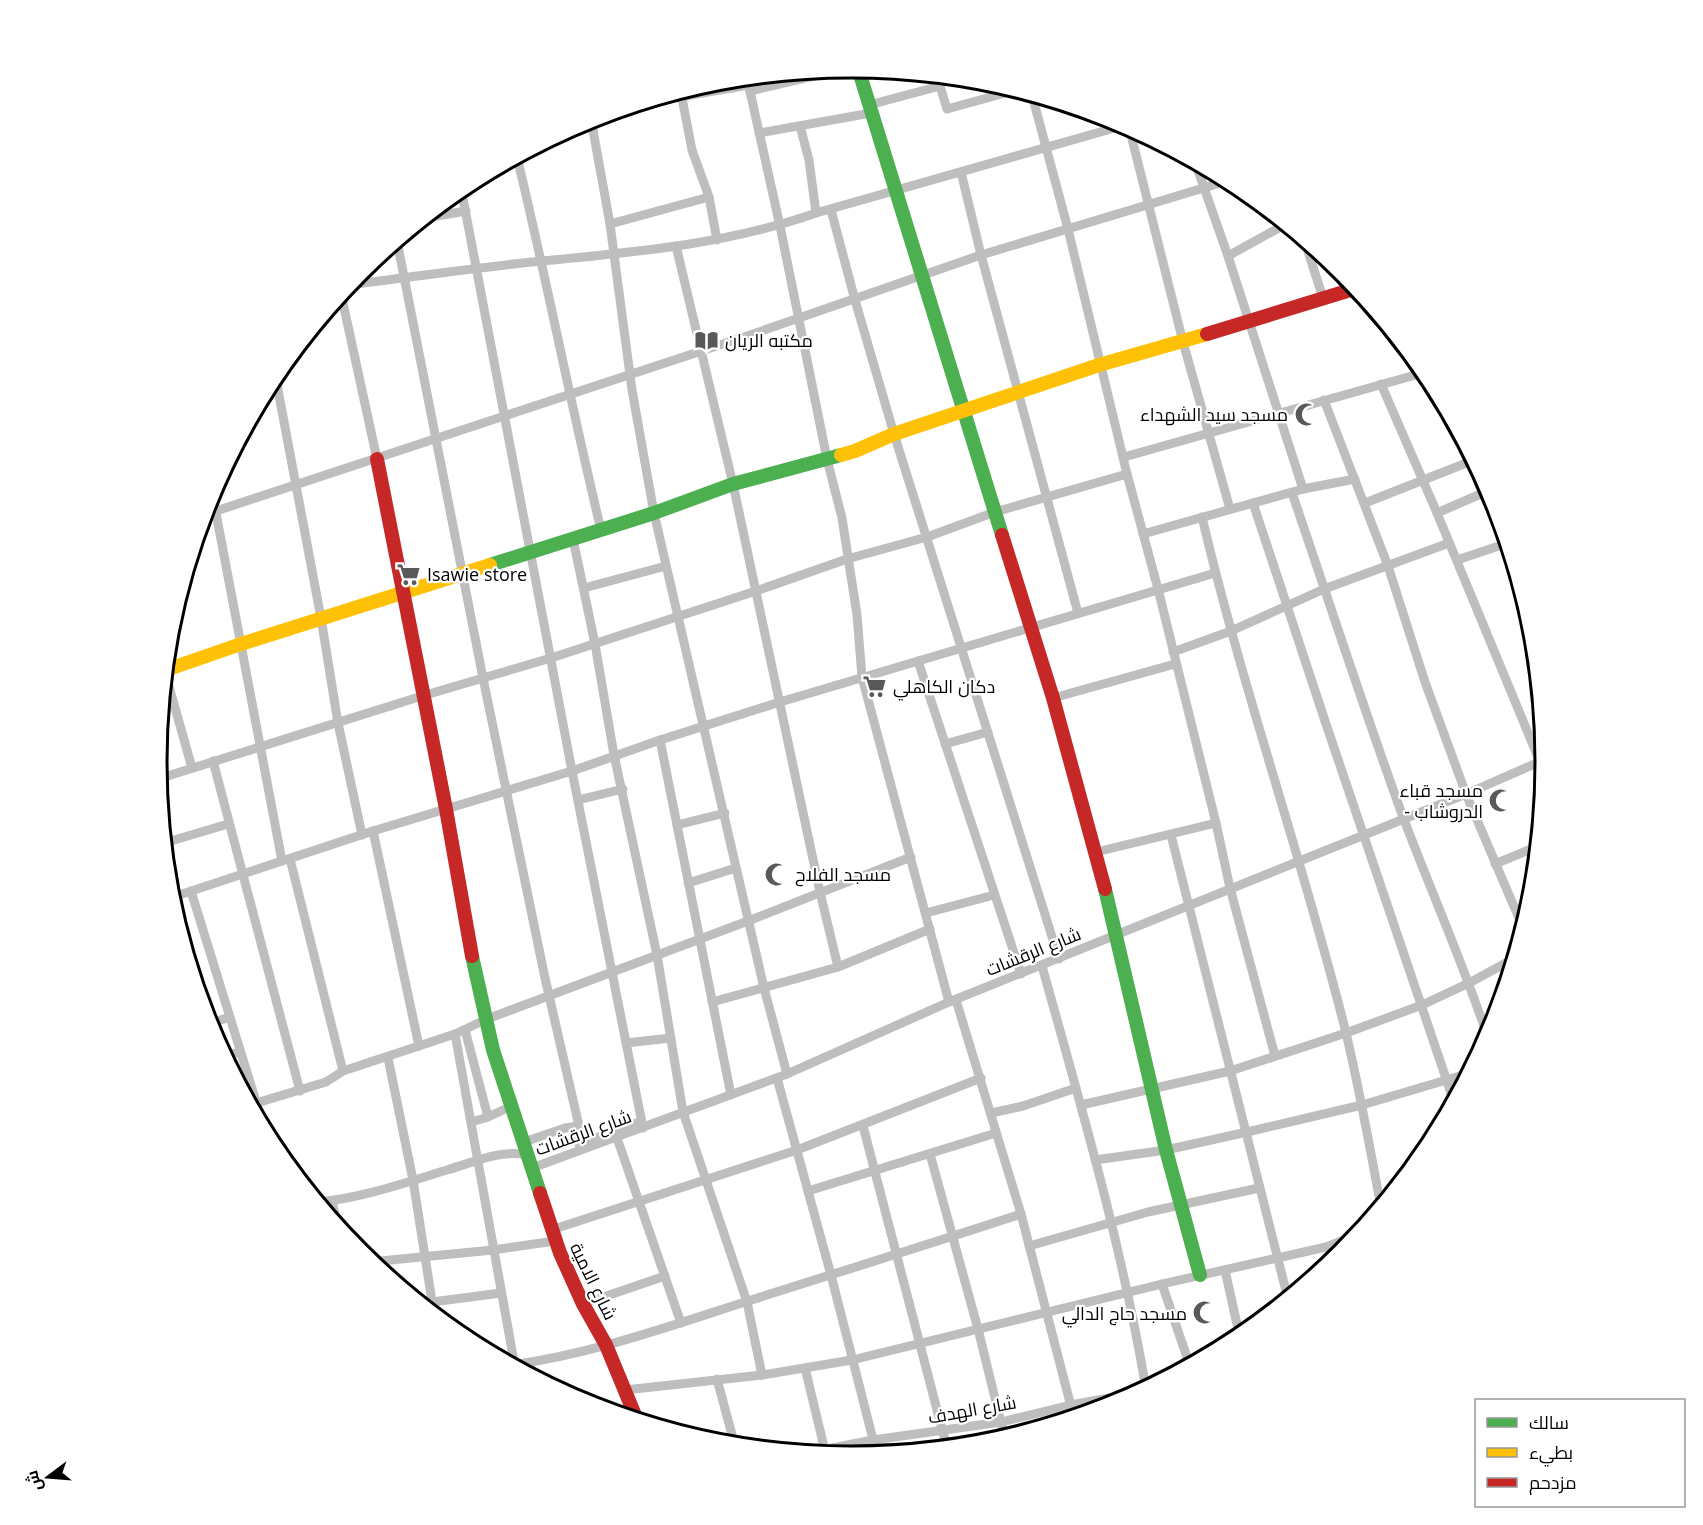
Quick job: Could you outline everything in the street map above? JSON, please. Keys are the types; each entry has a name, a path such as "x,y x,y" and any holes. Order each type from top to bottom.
{"street":[{"path":"861,78 1053,698 1096,852 1166,1150 1200,1275"},
{"path":"759,133 800,126 870,109 933,83"},
{"path":"939,84 947,109 1000,94"},
{"path":"749,86 827,459 842,518 857,615 862,677 930,929 952,1001 981,1078 1021,1214 1072,1411"},
{"path":"682,99 692,150 709,197 717,240"},
{"path":"1034,102 1158,589 1230,888 1275,1056"},
{"path":"800,126 809,160 816,213"},
{"path":"593,129 610,224 630,375 654,513 748,921 787,1074"},
{"path":"362,283 717,240 780,226 816,213 1112,130"},
{"path":"1130,138 1183,342 1230,509"},
{"path":"519,165 601,531"},
{"path":"961,172 981,255 1078,613"},
{"path":"1198,173 1228,256 1303,489"},
{"path":"343,1071 286,860 260,747 216,511 855,300 981,255 1217,184"},
{"path":"610,224 709,197"},
{"path":"399,249 483,678 579,1126 579,1144 642,1125 463,199"},
{"path":"831,210 894,434 1059,959"},
{"path":"440,215 466,211"},
{"path":"1228,256 1279,228"},
{"path":"676,246 733,484 838,967"},
{"path":"1309,253 1323,298"},
{"path":"174,668 321,618 601,531 733,484 855,451 894,434 1099,365 1183,342 1348,291"},
{"path":"343,304 377,459"},
{"path":"1124,457 1416,375"},
{"path":"1381,384 1536,743"},
{"path":"278,389 321,618 338,723 362,835"},
{"path":"1324,400 1388,566 1425,682 1466,794 1518,917"},
{"name":"شارع الامية","path":"377,459 422,696 446,808 474,966 493,1050 553,1235 583,1304 606,1345 634,1412"},
{"path":"1365,503 1466,463"},
{"path":"167,775 551,658 847,559 927,537 995,512 1127,474"},
{"path":"1143,534 1303,489 1355,479"},
{"path":"1292,493 1404,819 1484,1025"},
{"path":"1437,513 1481,494"},
{"path":"1253,503 1451,1092"},
{"path":"1202,517 1231,631 1346,1033 1380,1197"},
{"path":"573,538 595,644 614,755 657,955 683,1112 747,1302 762,1375"},
{"path":"1173,652 1231,631 1286,604 1449,543"},
{"path":"1457,561 1501,545"},
{"path":"584,588 666,566"},
{"path":"180,895 373,831 572,771 614,755 780,702 1215,573"},
{"path":"918,661 1021,974"},
{"path":"1053,698 1175,664"},
{"path":"171,690 192,768"},
{"path":"945,744 988,732"},
{"path":"660,740 731,1095"},
{"path":"213,761 300,1091"},
{"name":"شارع الرقشات","path":"527,1155 617,1138 642,1125 777,1078 952,1001 1466,794 1536,763"},
{"path":"578,800 623,789"},
{"path":"677,825 724,813"},
{"path":"1096,852 1216,823"},
{"path":"172,841 228,824"},
{"path":"373,831 419,1046"},
{"path":"1171,835 1286,1291"},
{"path":"1495,864 1530,849"},
{"path":"258,1103 326,1082 343,1071 455,1034 486,1019 699,940 910,857"},
{"path":"687,883 736,868"},
{"path":"191,891 249,1087"},
{"path":"926,913 994,896"},
{"path":"712,1002 838,967 930,929"},
{"path":"1081,1105 1230,1071 1346,1033 1422,1005 1506,963"},
{"path":"1042,966 1111,1222 1128,1292 1144,1380"},
{"path":"218,1021 230,1017"},
{"path":"465,1030 488,1117"},
{"path":"455,1034 513,1357"},
{"path":"626,1043 671,1038"},
{"path":"474,1058 476,1055 493,1050"},
{"path":"233,1054 240,1052"},
{"path":"388,1058 413,1180 432,1302 501,1293"},
{"path":"1095,1160 1166,1150 1247,1132 1362,1105 1459,1077"},
{"path":"777,1078 875,1446"},
{"path":"382,1261 493,1250 553,1235 638,1202 706,1181 863,1126 981,1078"},
{"path":"991,1113 1048,1099 1076,1088"},
{"path":"471,1122 512,1106"},
{"path":"327,1201 509,1153 527,1155 565,1128 579,1126"},
{"path":"863,1126 945,1440"},
{"path":"808,1191 996,1133"},
{"path":"617,1138 681,1323"},
{"path":"930,1154 1003,1430"},
{"path":"1029,1246 1174,1206 1259,1188"},
{"path":"332,1201 334,1211"},
{"path":"524,1363 606,1345 681,1323 1021,1214"},
{"path":"625,1390 762,1375 852,1360 1047,1311 1277,1259 1342,1241"},
{"path":"1225,1270 1238,1328"},
{"path":"583,1304 665,1276"},
{"path":"1162,1284 1187,1358"},
{"path":"805,1368 824,1446"},
{"path":"717,1379 732,1436"},
{"name":"شارع الهدف","path":"846,1447 873,1440 1001,1422 1071,1404 1104,1398"}],"traffic: fast":[{"path":"861,78 1002,535"},
{"path":"490,565 654,513 733,484 841,455"},
{"path":"1105,889 1166,1150 1200,1275"},
{"path":"472,956 493,1050 540,1193"}],"traffic: slow":[{"path":"841,455 894,434 1099,365 1207,334"},
{"path":"174,667 490,565"}],"traffic: jam":[{"path":"1207,334 1348,291"},
{"path":"377,459 446,809 472,956"},
{"path":"1002,535 1053,698 1105,889"},
{"path":"540,1193 560,1253 583,1304 606,1345 634,1412"}],"place":[{"name":"مكتبه الريان","path":"707,340"},
{"name":"مسجد سيد الشهداء","path":"1306,414"},
{"name":"Isawie store","path":"409,574"},
{"name":"دكان الكاهلي","path":"875,686"},
{"name":"مسجد قباء - الدروشاب","path":"1501,800"},
{"name":"مسجد الفلاح","path":"777,874"},
{"name":"مسجد حاج الدالي","path":"1205,1313"}]}
